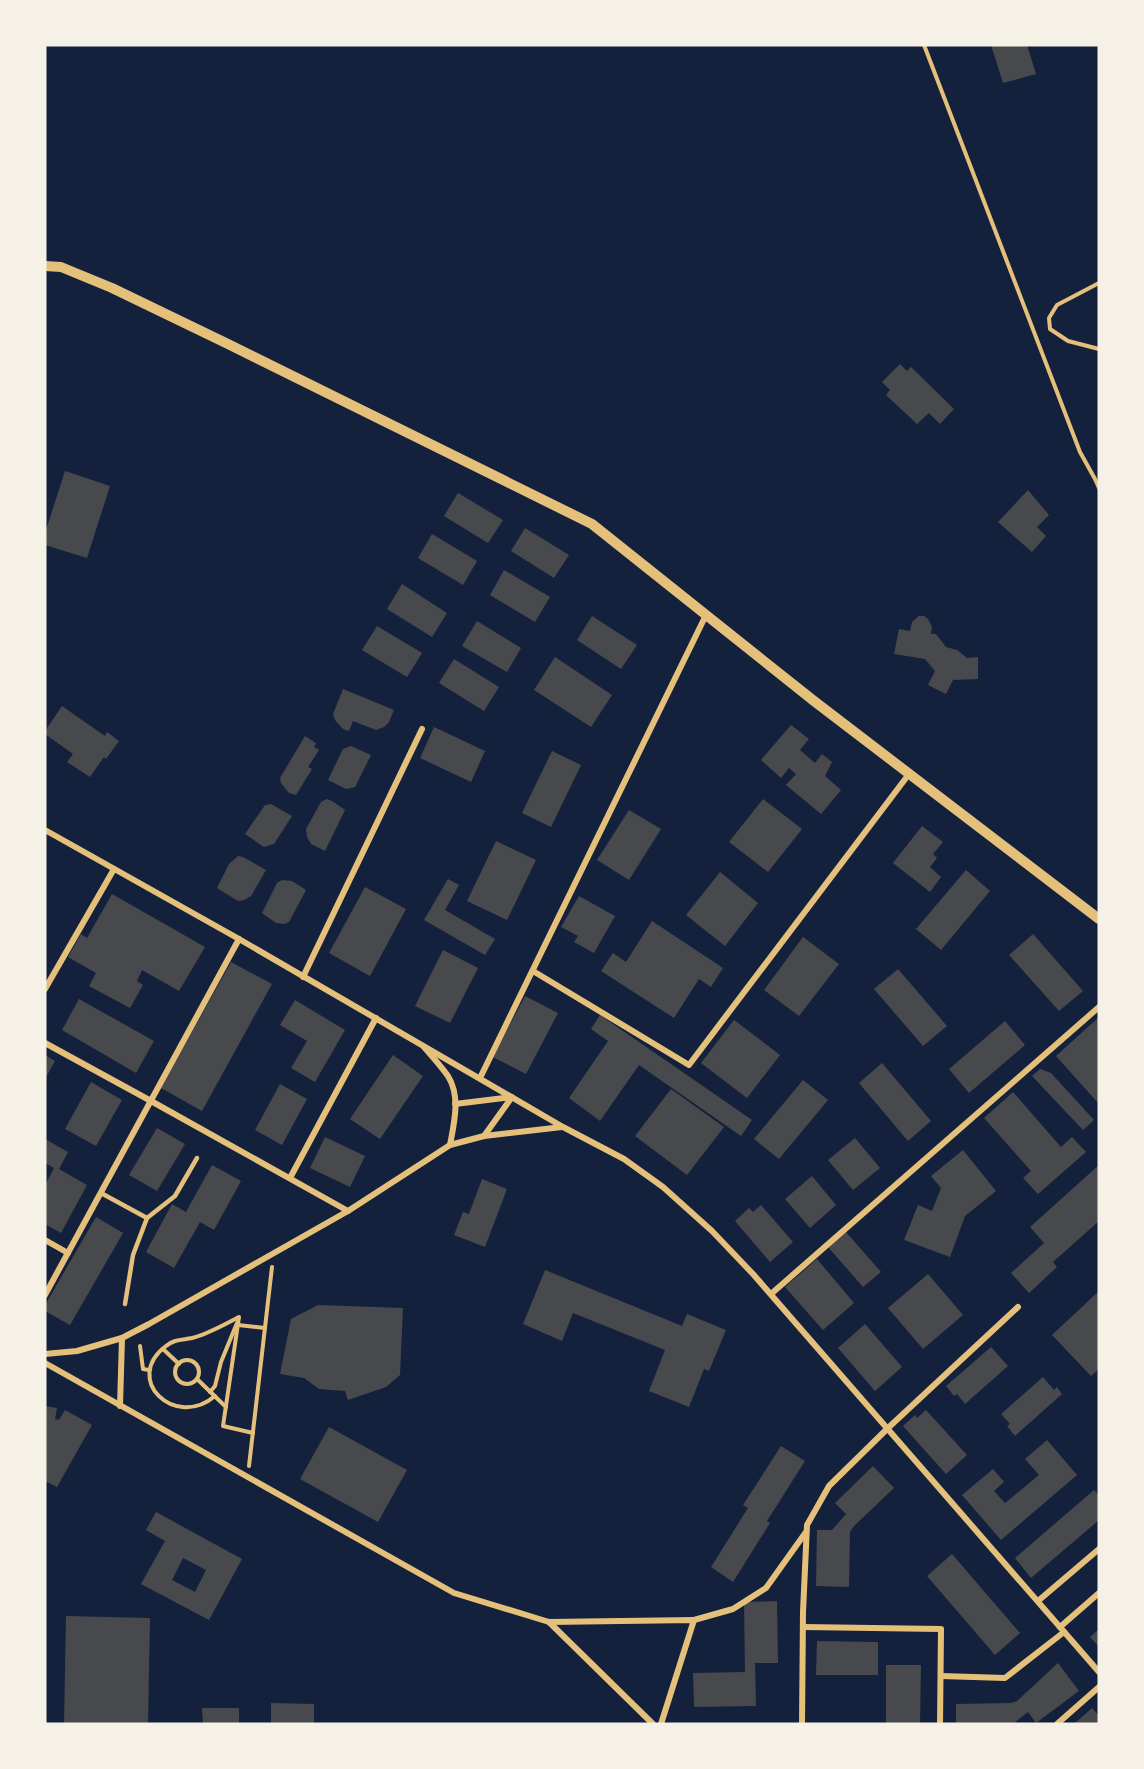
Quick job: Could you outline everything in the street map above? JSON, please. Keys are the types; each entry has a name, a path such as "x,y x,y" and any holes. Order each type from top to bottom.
{"street":[{"path":"45,266 62,267 112,288 591,524 814,702 1099,919"},
{"path":"480,1078 706,615"},
{"path":"303,977 422,729"},
{"path":"533,971 690,1065 910,774"},
{"path":"45,830 624,1160 663,1187 712,1231 771,1294 1099,1672"},
{"path":"45,989 114,869"},
{"path":"45,1295 239,939"},
{"path":"771,1294 1099,1007"},
{"path":"290,1178 376,1018"},
{"path":"45,1043 348,1211"},
{"path":"422,1044 449,1077 455,1098 450,1145"},
{"path":"455,1104 512,1097"},
{"path":"484,1136 512,1097"},
{"path":"45,1354 77,1351 122,1338 348,1211 450,1145 484,1136 563,1127"},
{"path":"45,1240 68,1253"},
{"path":"802,1724 802,1627 807,1525 829,1486 1018,1307"},
{"path":"120,1406 122,1338"},
{"path":"45,1363 454,1593 549,1622 694,1620 733,1609 766,1588 807,1532"},
{"path":"1038,1601 1099,1549"},
{"path":"941,1676 1005,1678 1062,1629 1099,1593"},
{"path":"661,1724 694,1620"},
{"path":"549,1622 653,1724"},
{"path":"802,1627 941,1629 940,1724"},
{"path":"1057,1724 1099,1687"}],"lane":[{"path":"125,1304 133,1256 147,1218 175,1196 197,1158"},
{"path":"101,1193 147,1218"}],"path":[{"path":"924,45 1080,452 1099,488"},
{"path":"1099,283 1057,305 1049,318 1050,329 1068,341 1099,349"},
{"path":"1095,478 1099,474"},
{"path":"248,1478 274,1253"},
{"path":"240,1317 223,1426 253,1433"},
{"path":"215,1396 206,1404 194,1407 172,1406 158,1395 149,1376 150,1364 169,1344 181,1339 192,1338 240,1317"},
{"path":"210,1392 216,1386 222,1362 240,1317"},
{"path":"238,1325 265,1328"},
{"path":"140,1346 143,1369 149,1370"},
{"path":"163,1349 179,1364"},
{"path":"186,1360 193,1362 198,1368 197,1379 187,1384 180,1381 176,1370 179,1364 186,1360"},
{"path":"197,1379 226,1407"}],"building":[{"path":"991,45 1027,45 1036,74 1003,83"},
{"path":"900,364 907,371 911,367 954,409 940,424 929,413 917,424 886,395 890,390 882,382"},
{"path":"65,471 110,486 87,558 45,545 45,533"},
{"path":"1028,490 1049,515 1037,527 1046,536 1032,552 998,522"},
{"path":"458,493 503,520 488,543 444,516"},
{"path":"525,528 569,555 554,578 511,551"},
{"path":"432,534 477,561 463,585 418,558"},
{"path":"504,570 550,597 535,622 490,595"},
{"path":"402,584 447,613 432,637 387,609"},
{"path":"592,616 637,645 621,669 577,640"},
{"path":"919,616 928,619 932,627 931,634 936,634 946,647 957,650 967,658 978,657 978,679 953,680 946,694 928,685 935,671 925,659 894,654 899,629 910,631 912,622"},
{"path":"477,621 521,648 507,672 462,646"},
{"path":"377,626 422,653 407,677 362,650"},
{"path":"555,657 612,695 591,727 534,690"},
{"path":"454,659 499,687 484,711 439,683"},
{"path":"343,689 394,710 389,722 376,730 353,721 349,731 343,729 333,714"},
{"path":"62,706 105,736 107,732 119,741 90,777 67,762 73,754 45,734"},
{"path":"791,725 809,739 800,750 815,763 822,754 832,762 825,776 841,790 821,814 786,785 796,774 789,768 781,778 761,760"},
{"path":"434,727 485,751 471,782 420,758"},
{"path":"305,736 316,743 314,747 319,750 308,767 312,769 296,795 289,793 280,778"},
{"path":"351,746 371,755 355,787 346,789 328,780 343,749"},
{"path":"552,751 581,765 551,827 522,813"},
{"path":"327,799 345,810 325,851 311,844 306,829 321,802"},
{"path":"763,799 802,829 768,872 729,842"},
{"path":"271,804 292,816 274,844 264,847 245,834 265,805"},
{"path":"629,810 661,829 629,880 597,860"},
{"path":"922,826 943,842 933,854 937,858 930,867 941,877 930,892 893,863"},
{"path":"496,841 536,860 507,920 467,901"},
{"path":"238,856 266,870 251,896 238,901 217,888 229,864"},
{"path":"966,870 990,891 941,950 916,929"},
{"path":"720,872 758,903 725,946 686,915"},
{"path":"448,879 459,885 445,910 495,939 485,955 424,920"},
{"path":"282,880 292,881 306,890 289,922 284,924 276,923 262,913 277,883"},
{"path":"365,887 406,909 370,976 329,953"},
{"path":"112,894 205,947 179,991 142,970 137,981 143,985 130,1008 89,986 96,973 68,957 81,934 87,938"},
{"path":"579,896 615,916 594,953 574,942 578,936 561,927"},
{"path":"652,921 723,968 711,987 699,979 674,1018 601,971 613,953 626,962"},
{"path":"1033,934 1083,991 1059,1011 1009,955"},
{"path":"803,937 839,964 799,1016 764,990"},
{"path":"443,950 478,968 450,1023 415,1006"},
{"path":"231,962 272,984 202,1111 161,1088"},
{"path":"898,969 947,1026 923,1046 874,989"},
{"path":"525,996 558,1013 526,1074 493,1057"},
{"path":"79,999 154,1041 136,1073 62,1030"},
{"path":"295,1000 345,1030 315,1082 291,1068 307,1041 280,1025"},
{"path":"600,1015 752,1120 741,1136 639,1065 600,1121 569,1098 608,1041 591,1029"},
{"path":"1099,1017 1099,1104 1056,1056"},
{"path":"734,1020 780,1055 747,1098 701,1063"},
{"path":"1005,1021 1025,1045 969,1093 949,1069"},
{"path":"45,1055 55,1061 45,1079"},
{"path":"393,1055 423,1076 380,1139 350,1119"},
{"path":"882,1063 931,1121 908,1141 859,1083"},
{"path":"1040,1069 1051,1073 1094,1120 1083,1130 1032,1076"},
{"path":"803,1080 828,1100 779,1159 754,1139"},
{"path":"91,1082 122,1100 96,1146 65,1129"},
{"path":"280,1084 307,1099 282,1145 255,1130"},
{"path":"671,1089 724,1127 687,1175 635,1136"},
{"path":"1013,1092 1061,1147 1072,1137 1086,1152 1038,1194 1023,1178 1031,1171 984,1118"},
{"path":"157,1128 185,1144 157,1191 129,1175"},
{"path":"325,1137 365,1156 350,1187 310,1168"},
{"path":"855,1138 880,1168 853,1190 828,1160"},
{"path":"45,1139 68,1152 59,1169 87,1185 61,1233 45,1224 45,1185 54,1168 45,1163"},
{"path":"963,1150 996,1191 965,1216 950,1257 904,1240 918,1205 932,1211 941,1188 931,1176"},
{"path":"212,1165 241,1181 214,1230 200,1222 174,1268 146,1252 172,1204 186,1212"},
{"path":"1099,1165 1099,1221 1053,1262 1057,1267 1029,1293 1011,1273 1044,1243 1030,1227"},
{"path":"812,1176 836,1205 810,1228 785,1199"},
{"path":"482,1179 507,1189 485,1247 454,1235 463,1212 469,1214"},
{"path":"761,1205 793,1242 770,1262 735,1221 749,1208 753,1212"},
{"path":"96,1217 123,1233 70,1325 45,1311 45,1305"},
{"path":"846,1232 881,1272 863,1287 828,1247"},
{"path":"817,1259 854,1303 823,1330 785,1287"},
{"path":"545,1270 682,1326 687,1314 726,1330 709,1371 704,1369 689,1407 649,1391 665,1350 573,1313 562,1341 523,1324"},
{"path":"928,1274 963,1315 923,1349 888,1308"},
{"path":"1099,1291 1099,1369 1091,1376 1052,1335"},
{"path":"318,1305 403,1308 400,1375 386,1387 348,1400 345,1391 319,1389 304,1378 280,1374 291,1319"},
{"path":"865,1324 902,1367 875,1391 838,1348"},
{"path":"991,1347 1008,1366 965,1404 946,1386"},
{"path":"1043,1377 1054,1390 1057,1387 1062,1394 1015,1436 1007,1426 1010,1424 1001,1414"},
{"path":"45,1406 57,1408 55,1419 59,1420 65,1410 92,1425 57,1487 45,1481"},
{"path":"926,1410 967,1455 946,1474 903,1426 915,1415 917,1418"},
{"path":"329,1427 407,1470 378,1522 300,1479"},
{"path":"1047,1440 1077,1475 1001,1540 962,1495 993,1469 1004,1482 994,1491 1005,1503 1039,1475 1025,1459"},
{"path":"781,1446 805,1461 767,1521 770,1523 733,1582 711,1567 748,1508 743,1505"},
{"path":"873,1466 894,1488 850,1532 849,1587 816,1586 817,1530 832,1530 846,1514 835,1503"},
{"path":"1094,1490 1099,1495 1099,1520 1031,1578 1015,1558"},
{"path":"156,1512 242,1559 209,1620 141,1584 165,1541 146,1530","holes":["183,1558 206,1570 195,1592 172,1580"]},
{"path":"952,1554 1020,1633 995,1655 927,1576"},
{"path":"777,1601 778,1663 755,1663 756,1706 694,1707 693,1673 745,1672 744,1602"},
{"path":"66,1616 150,1618 148,1724 64,1724"},
{"path":"1099,1629 1099,1647 1090,1637"},
{"path":"817,1641 878,1642 878,1675 816,1675"},
{"path":"1058,1663 1079,1691 1036,1723 1028,1712 1013,1724 956,1724 956,1704 1017,1701"},
{"path":"886,1665 921,1665 920,1724 886,1724"},
{"path":"271,1703 314,1704 314,1724 271,1724"},
{"path":"202,1708 239,1708 239,1724 203,1724"},
{"path":"1092,1708 1099,1716 1099,1724 1074,1724"}]}
